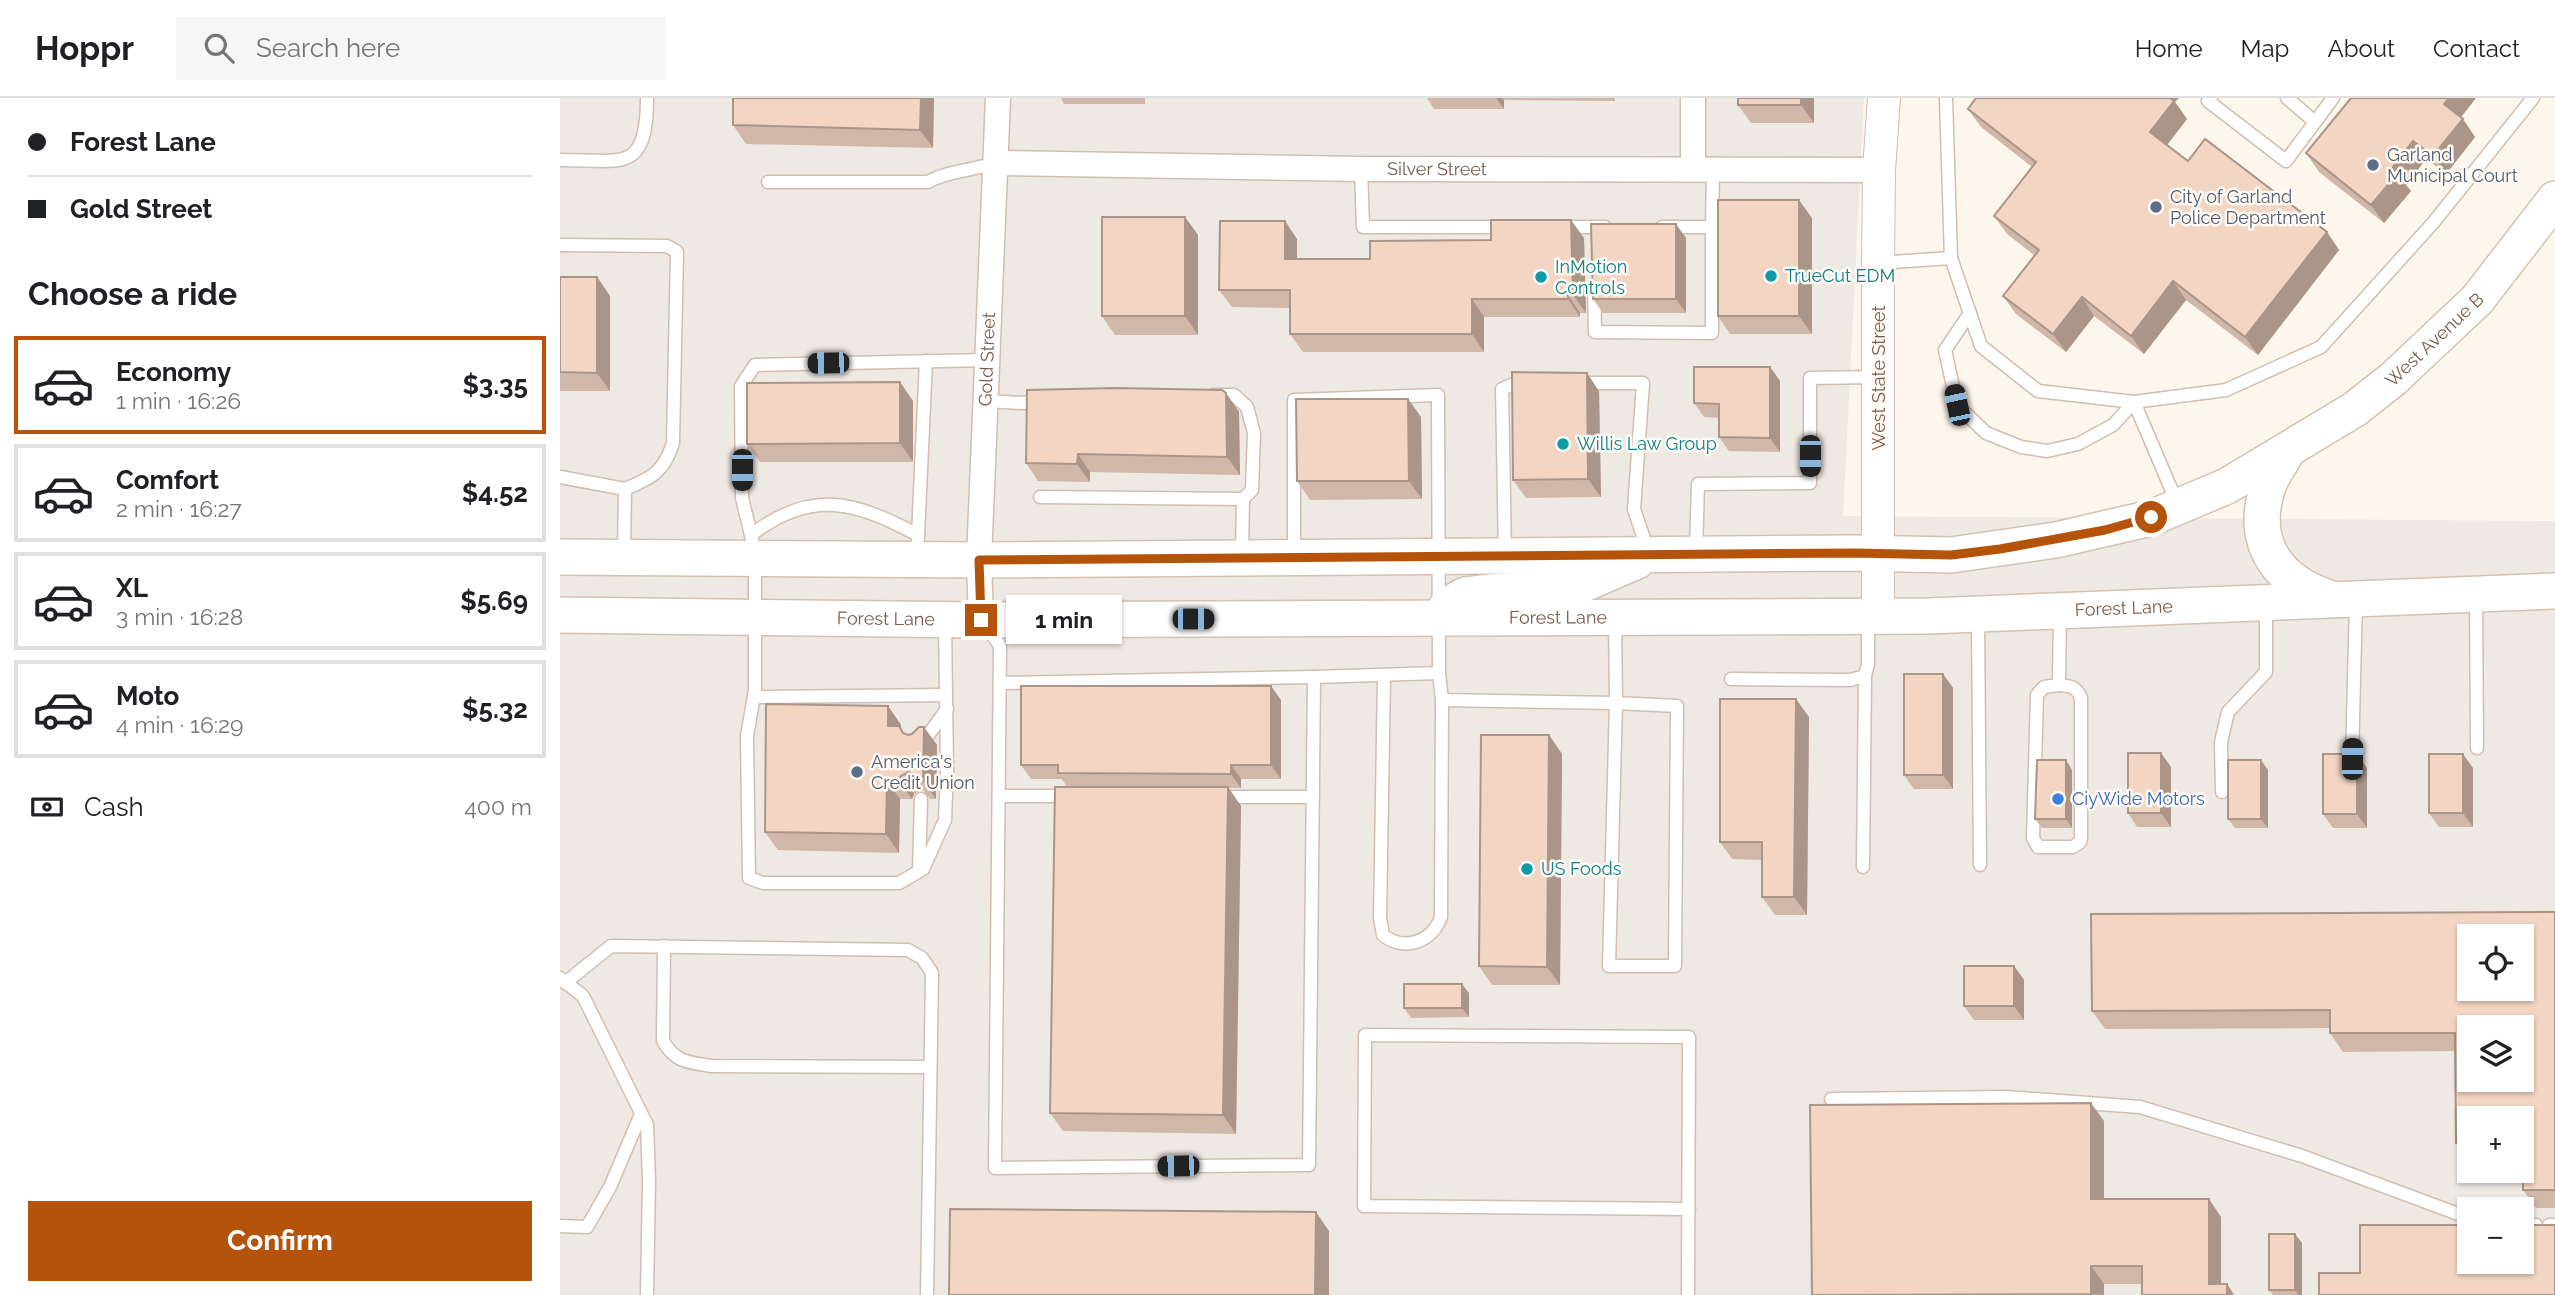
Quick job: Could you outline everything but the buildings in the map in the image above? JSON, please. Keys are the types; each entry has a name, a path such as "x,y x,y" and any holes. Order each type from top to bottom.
{"main road":[{"name":"West Avenue B","path":"2287,451 2355,409 2440,338 2477,300 2555,199"},
{"path":"560,557 624,557 753,546 918,547 979,560 1879,553 1951,555 2105,530 2151,517 2227,486 2287,451"},
{"path":"2287,451 2267,489 2263,529 2271,557 2284,575 2311,593 2347,601"},
{"path":"1439,618 1448,605 1465,595 1577,587 1650,555"},
{"name":"Forest Lane","path":"560,615 945,620 1873,616 2555,592"}],"street":[{"name":"Gold Street","path":"981,620 979,560 998,98"},
{"path":"1693,98 1703,169"},
{"name":"West State Street","path":"1873,616 1879,553 1879,170 1884,98"},
{"name":"Silver Street","path":"996,163 1361,169 1879,170"}],"lane":[{"path":"560,160 624,160 632,155 640,149 647,127 648,98"},
{"path":"1946,98 1951,258 1981,346 2039,391 2134,402 2226,390 2321,347 2433,223 2533,98"},
{"path":"2211,98 2208,101 2286,161 2333,98"},
{"path":"2287,98 2315,122"},
{"path":"768,181 928,182 942,174 967,172 996,163"},
{"path":"1361,169 1363,227 1525,227"},
{"path":"1594,267 1595,332 1712,333 1712,227 1703,169"},
{"path":"1552,227 1593,234 1619,227"},
{"path":"1646,227 1712,227"},
{"path":"560,245 667,246 677,252 673,443 667,460 657,474 625,489 560,477"},
{"path":"1878,263 1951,258"},
{"path":"1970,313 1945,350 1957,405 1986,433 2021,447 2047,451 2078,444 2113,425 2134,402"},
{"path":"945,620 945,820 923,869 899,883 763,883 748,878 747,736 754,697 755,617 753,546 742,498 741,386 755,365 988,360"},
{"path":"918,547 926,362"},
{"path":"1696,555 1698,484 1810,482 1810,378 1878,377"},
{"path":"1505,556 1502,389 1518,382 1546,382"},
{"path":"1560,382 1643,383 1634,509 1650,555"},
{"path":"1194,396 1234,395 1247,407 1254,433 1252,490 1243,499 1242,558"},
{"path":"1294,558 1294,400 1438,395 1439,673 1442,700 1441,917 1438,928 1431,936 1410,944 1392,942 1383,935 1380,918 1384,676"},
{"path":"986,401 1023,403 1058,399"},
{"path":"2134,402 2179,506"},
{"path":"624,557 625,489"},
{"path":"1040,497 1243,499"},
{"path":"753,546 769,521 816,505 842,505 863,509 918,547"},
{"path":"2476,595 2477,748"},
{"path":"2347,601 2352,759"},
{"path":"2222,792 2221,742 2228,712 2266,672 2266,604"},
{"path":"2059,685 2060,611"},
{"path":"1978,614 1980,865"},
{"path":"1863,867 1865,676 1873,616"},
{"path":"1442,700 1616,703 1677,706 1675,966 1609,966 1616,703 1615,617"},
{"path":"981,620 1000,646 995,1168 1309,1165 1314,677"},
{"path":"1000,683 1439,673"},
{"path":"1731,680 1850,680 1865,676"},
{"path":"2059,685 2071,686 2081,698 2081,838 2073,847 2039,847 2033,838 2037,695 2044,687 2059,685"},
{"path":"754,697 946,695"},
{"path":"921,745 947,709"},
{"path":"999,796 1081,796"},
{"path":"1203,797 1313,797"},
{"path":"919,871 921,799"},
{"path":"647,1295 647,1125 583,996 563,980 611,946 908,950 922,958 932,973 927,1295"},
{"path":"664,946 663,1041 671,1054 682,1060 711,1066 930,1067"},
{"path":"1688,1295 1689,1209 1689,1037 1365,1035 1364,1206 1689,1209"},
{"path":"1831,1099 2007,1097 2140,1107 2302,1156 2457,1214"},
{"path":"560,1226 586,1227 610,1187 641,1114"}],"shaded area":[{"path":"560,98 1864,98 1843,516 2555,521 2555,1295 560,1295"}],"place":[{"name":"Garland Municipal Court","path":"2373,165"},
{"name":"City of Garland Police Department","path":"2156,207"},
{"name":"TrueCut EDM","path":"1771,276"},
{"name":"InMotion Controls","path":"1541,277"},
{"name":"Willis Law Group","path":"1563,444"},
{"name":"America's Credit Union","path":"857,772"},
{"name":"CiyWide Motors","path":"2058,799"},
{"name":"US Foods","path":"1527,869"}],"route":[{"path":"981,620 979,560 1855,553 1951,555 2056,540 2151,517"}]}
